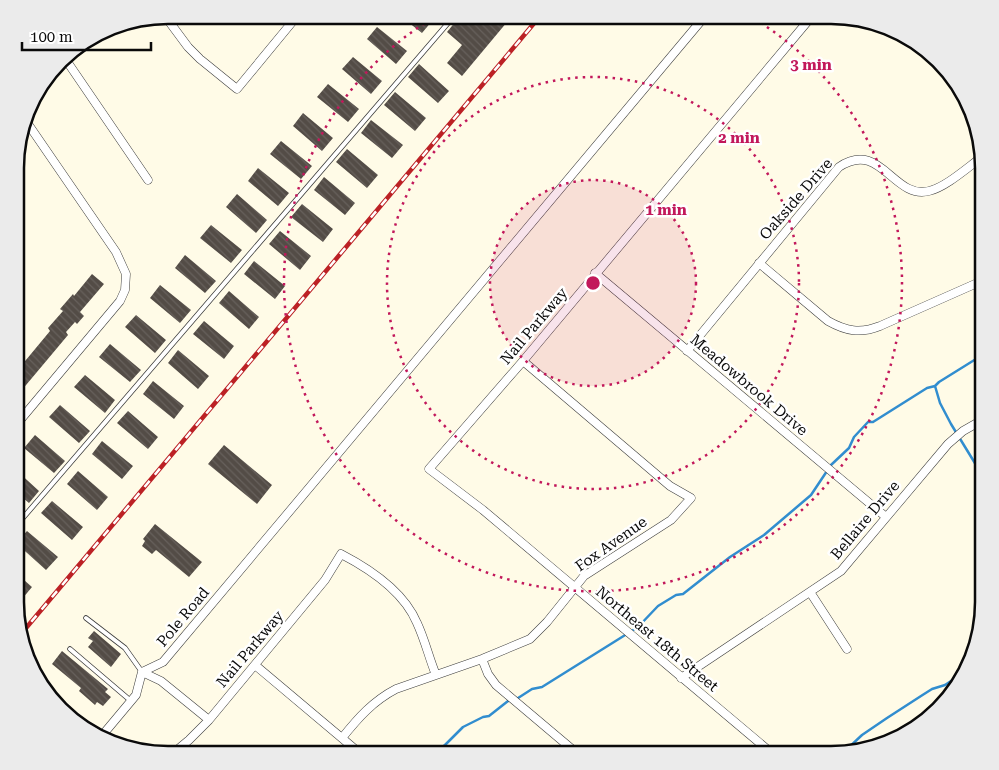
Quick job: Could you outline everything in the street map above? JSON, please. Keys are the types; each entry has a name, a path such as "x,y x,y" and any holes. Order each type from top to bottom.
{"street":[{"path":"171,24 188,47 237,89 291,24"},
{"name":"Pole Road","path":"142,672 163,662 698,24"},
{"name":"Nail Parkway","path":"429,469 805,24"},
{"path":"69,64 148,180"},
{"path":"24,416 120,301 125,290 126,274 119,256 30,127"},
{"name":"Oakside Drive","path":"687,351 830,176 843,164 856,160 870,161 908,188 926,191 942,185 975,162"},
{"path":"759,263 828,321 841,328 855,332 871,330 975,284"},
{"name":"Meadowbrook Drive","path":"595,273 886,518"},
{"name":"Fox Avenue","path":"342,738 360,716 384,696 396,689 482,659 530,639 589,573 671,520 691,498 670,486 522,361"},
{"name":"Bellaire Drive","path":"682,678 846,567 948,444 963,431 975,424"},
{"name":"Northeast 18th Street","path":"429,469 483,510 763,746"},
{"name":"Nail Parkway","path":"183,746 208,720 325,580 340,554 363,565 406,604 418,623 436,675"},
{"path":"810,592 848,649"},
{"path":"482,659 492,681 568,746"},
{"path":"255,664 351,746"},
{"path":"106,732 136,695 142,672 161,681 208,720"}],"lane":[{"path":"24,517 447,24"},
{"path":"86,618 125,648 142,672"},
{"path":"70,649 132,701"}],"building":[{"path":"410,24 430,24 422,33"},
{"path":"454,24 505,24 462,76 447,63 462,45 447,32"},
{"path":"377,27 407,51 396,64 367,39"},
{"path":"353,57 382,81 371,94 342,69"},
{"path":"419,64 449,91 438,103 408,77"},
{"path":"328,84 359,109 348,122 317,97"},
{"path":"395,92 426,118 415,131 384,105"},
{"path":"303,113 333,138 322,151 293,126"},
{"path":"371,120 403,145 392,158 361,133"},
{"path":"281,141 312,166 301,179 270,154"},
{"path":"347,149 378,175 367,188 336,162"},
{"path":"258,168 289,193 278,206 248,181"},
{"path":"324,177 355,203 345,215 314,190"},
{"path":"237,194 267,220 256,233 226,207"},
{"path":"302,204 333,229 323,242 291,217"},
{"path":"211,225 242,250 231,263 200,238"},
{"path":"280,231 311,256 300,270 269,244"},
{"path":"185,255 216,281 205,293 175,268"},
{"path":"254,261 285,286 275,299 244,274"},
{"path":"92,274 104,284 80,312 84,316 66,332 68,335 24,387 24,362 50,331 48,328 63,311 60,309 73,294 74,296"},
{"path":"160,285 191,310 180,323 150,298"},
{"path":"229,291 259,317 249,329 219,303"},
{"path":"136,315 166,340 155,353 125,327"},
{"path":"204,321 234,346 224,359 193,334"},
{"path":"110,344 141,370 130,382 99,357"},
{"path":"178,350 209,376 198,389 168,363"},
{"path":"85,375 115,400 105,413 74,387"},
{"path":"153,381 184,406 174,419 143,394"},
{"path":"60,405 90,431 79,443 49,417"},
{"path":"128,411 158,437 148,449 117,423"},
{"path":"35,435 65,461 54,473 24,448"},
{"path":"102,441 133,466 122,479 92,454"},
{"path":"224,445 272,485 257,504 208,464"},
{"path":"78,471 108,497 97,510 67,484"},
{"path":"24,477 39,491 29,503 24,499"},
{"path":"52,501 83,527 72,540 41,513"},
{"path":"155,524 202,562 189,577 156,550 152,554 142,546 145,541 143,539"},
{"path":"27,531 58,557 46,570 24,550 24,534"},
{"path":"24,580 32,587 24,597"},
{"path":"94,631 121,654 111,667 88,647 93,641 88,638"},
{"path":"62,651 108,689 105,692 111,697 103,706 97,702 95,705 79,691 81,688 52,664"}],"waterway":[{"path":"443,746 463,727 489,716 508,701 515,700 532,689 542,687 638,627 658,606 676,595 683,594 730,557 764,535 811,495 831,465 849,448 854,437 868,422 873,422 927,388 935,386 975,360"},
{"path":"935,386 940,403 975,463"},
{"path":"852,745 862,735 932,689 952,680"}],"railway":[{"path":"27,627 533,24"}]}
